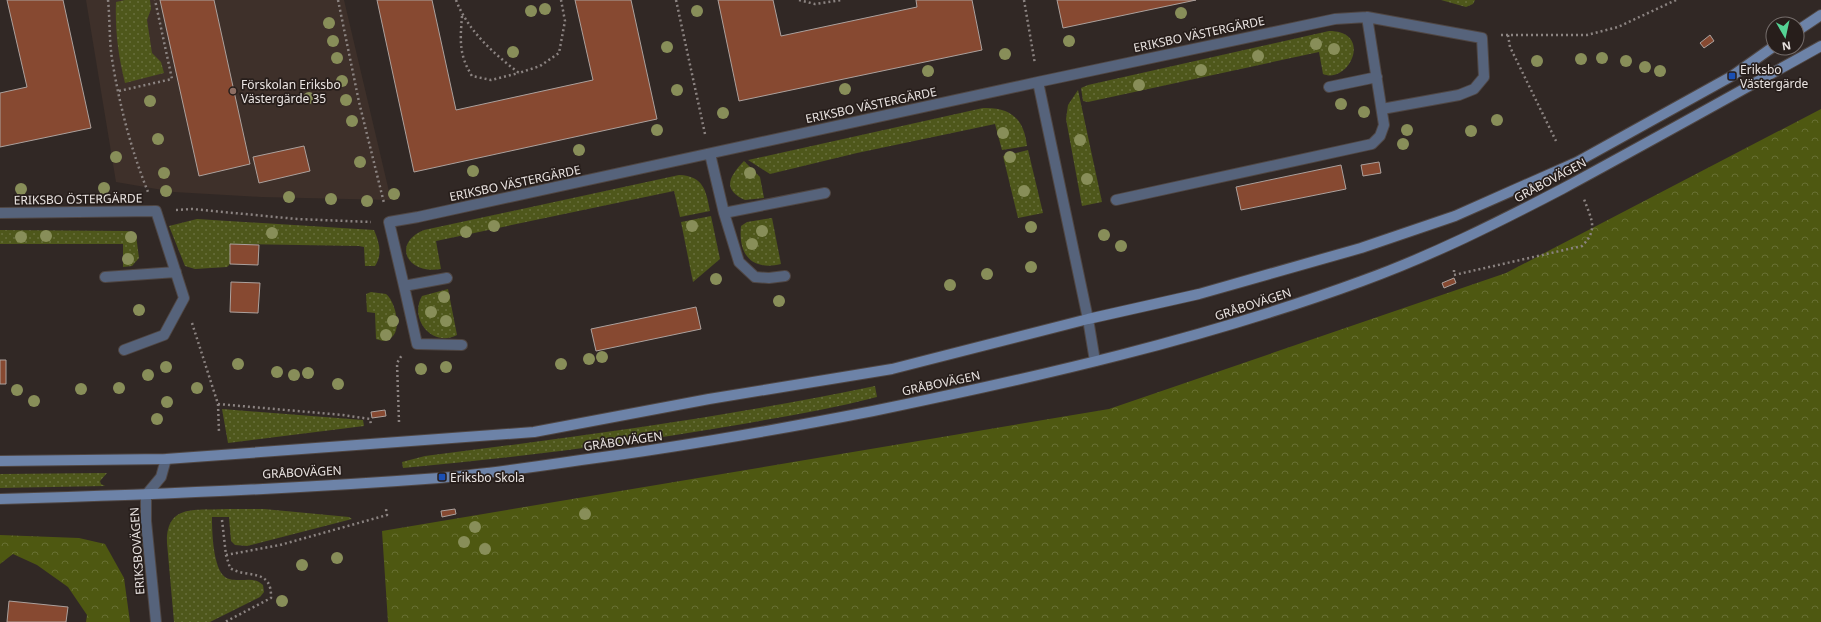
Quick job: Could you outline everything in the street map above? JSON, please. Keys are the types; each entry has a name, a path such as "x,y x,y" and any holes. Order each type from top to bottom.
{"main road":[{"path":"1805,26 1821,15"},
{"name":"GRÅBOVÄGEN","path":"0,499 146,495 442,477 522,468 698,444 962,393 1095,361 1237,323 1364,281 1438,251 1618,159 1821,46"},
{"name":"GRÅBOVÄGEN","path":"0,461 166,460 534,432 892,369 1088,319 1206,292 1361,248 1455,216 1577,162 1732,76 1765,53"}],"street":[{"name":"ERIKSBO VÄSTERGÄRDE","path":"389,222 418,217 1038,82 1335,20 1367,17 1482,38"},
{"path":"1116,200 1372,144 1380,136 1384,125 1367,17"},
{"path":"1382,109 1439,100 1474,89 1484,78 1482,38"},
{"path":"1329,87 1377,77"},
{"path":"1038,82 1088,319 1095,361"},
{"path":"710,154 724,213 739,262 755,277 769,278 785,276"},
{"path":"724,213 825,193"},
{"name":"ERIKSBO ÖSTERGÄRDE","path":"0,213 156,211 184,298"},
{"path":"389,222 417,344 462,345"},
{"path":"105,277 176,272"},
{"path":"404,286 447,278"},
{"path":"124,350 164,335 184,298"},
{"name":"ERIKSBOVÄGEN","path":"156,622 146,521 146,495 161,477 166,460"}],"path":[{"name":"ERIKSBO ÖSTERGÄRDE","path":"108,0 112,58 119,91 138,168 156,211"},
{"path":"119,91 172,79 155,0"},
{"path":"156,211 192,209 297,218 389,222 359,102 338,0"},
{"path":"456,0 462,16 491,51 519,73"},
{"path":"462,16 460,44 464,63 472,76 492,80 540,66 559,53 565,22 561,0"},
{"path":"676,0 710,154"},
{"path":"799,0 815,4 842,0"},
{"path":"1024,0 1038,82"},
{"path":"1482,38 1508,35 1587,35 1618,26 1676,0"},
{"path":"1508,35 1510,47 1556,141"},
{"path":"1454,270 1454,276 1582,246 1593,233 1593,225 1584,199"},
{"path":"184,298 218,404 219,433"},
{"path":"399,422 397,363 402,355 417,344"},
{"path":"218,404 343,414 370,419 371,425"},
{"path":"226,555 280,545 387,515 386,509"},
{"path":"222,520 226,555 230,568 237,573 258,575 266,580 271,590 271,598 225,622"}],"shaded area":[{"name":"Förskolan Eriksbo Västergärde 35","path":"86,0 344,0 391,200 261,197 174,192 116,182"}],"green space":[{"path":"125,0 150,0 151,9 147,20 152,53 161,62 164,73 125,83 120,62 116,23 116,2"},
{"path":"1441,0 1475,0 1473,4 1466,7"},
{"path":"1329,31 1343,33 1351,39 1354,48 1353,57 1348,65 1341,72 1333,75 1323,74 1319,52 1088,102 1083,101 1081,88 1088,85"},
{"path":"1078,90 1102,202 1082,206 1066,119 1068,105"},
{"path":"983,108 1001,110 1014,116 1023,129 1027,146 1002,150 995,124 857,153 770,174 748,160"},
{"path":"1821,109 1821,622 388,622 382,531 1109,409 1506,273"},
{"path":"1028,150 1043,213 1018,218 1003,156"},
{"path":"744,161 760,177 764,198 745,200 737,196 730,187 732,177"},
{"path":"679,175 694,178 699,182 705,191 710,211 680,217 674,191 436,241 441,269 429,270 419,267 412,263 407,257 406,250 408,242 424,230"},
{"path":"711,216 720,259 693,282 681,222"},
{"path":"772,218 781,264 771,266 755,263 745,253 742,245 741,226 747,222"},
{"path":"197,219 374,230 380,252 375,266 365,266 364,247 359,246 231,244 230,264 227,267 195,269 185,266 169,226"},
{"path":"0,230 128,231 136,235 139,258 132,266 123,267 123,244 0,244"},
{"path":"448,289 457,335 447,338 431,334 425,329 418,313 422,296"},
{"path":"371,292 386,294 392,302 396,315 397,327 395,333 391,338 383,341 376,339 375,313 367,312 366,294"},
{"path":"875,386 877,397 820,410 725,427 645,440 484,460 403,468 402,462 425,456 594,434 707,417"},
{"path":"222,409 363,420 364,426 228,443"},
{"path":"107,473 100,481 101,484 105,486 0,488 0,474"},
{"path":"264,509 349,517 352,519 247,546 235,545 231,541 229,517 212,517 214,549 221,572 225,577 230,579 258,581 263,585 264,592 260,597 210,622 174,622 167,543 168,530 172,521 177,515 194,510"},
{"path":"0,535 79,538 105,544 124,578 130,622 86,622 87,615 68,587 37,565 13,554 0,564"}],"building":[{"path":"7,0 63,0 91,128 0,147 0,93 27,87"},
{"path":"160,0 214,0 250,164 199,176"},
{"path":"377,0 432,0 456,110 593,80 575,0 631,0 657,119 414,172"},
{"path":"718,0 773,0 781,36 917,7 916,0 972,0 982,50 739,101"},
{"path":"1057,0 1196,0 1063,28"},
{"path":"1710,35 1714,41 1704,48 1700,43"},
{"path":"304,146 310,171 259,183 253,157"},
{"path":"1379,162 1381,173 1363,176 1361,165"},
{"path":"1341,165 1346,189 1241,210 1236,187"},
{"path":"230,244 259,245 258,265 230,264"},
{"path":"1454,278 1456,283 1444,288 1442,283"},
{"path":"231,282 260,283 258,313 230,312"},
{"path":"696,307 701,329 596,351 591,329"},
{"path":"0,360 6,360 6,384 0,384"},
{"path":"385,410 386,416 372,418 371,412"},
{"path":"455,509 456,514 442,517 441,511"},
{"path":"9,601 68,607 66,622 7,622"}],"place":[{"name":"Eriksbo Västergärde","path":"1732,76"},
{"name":"Förskolan Eriksbo Västergärde 35","path":"233,91"},
{"name":"Eriksbo Skola","path":"442,477"}]}
